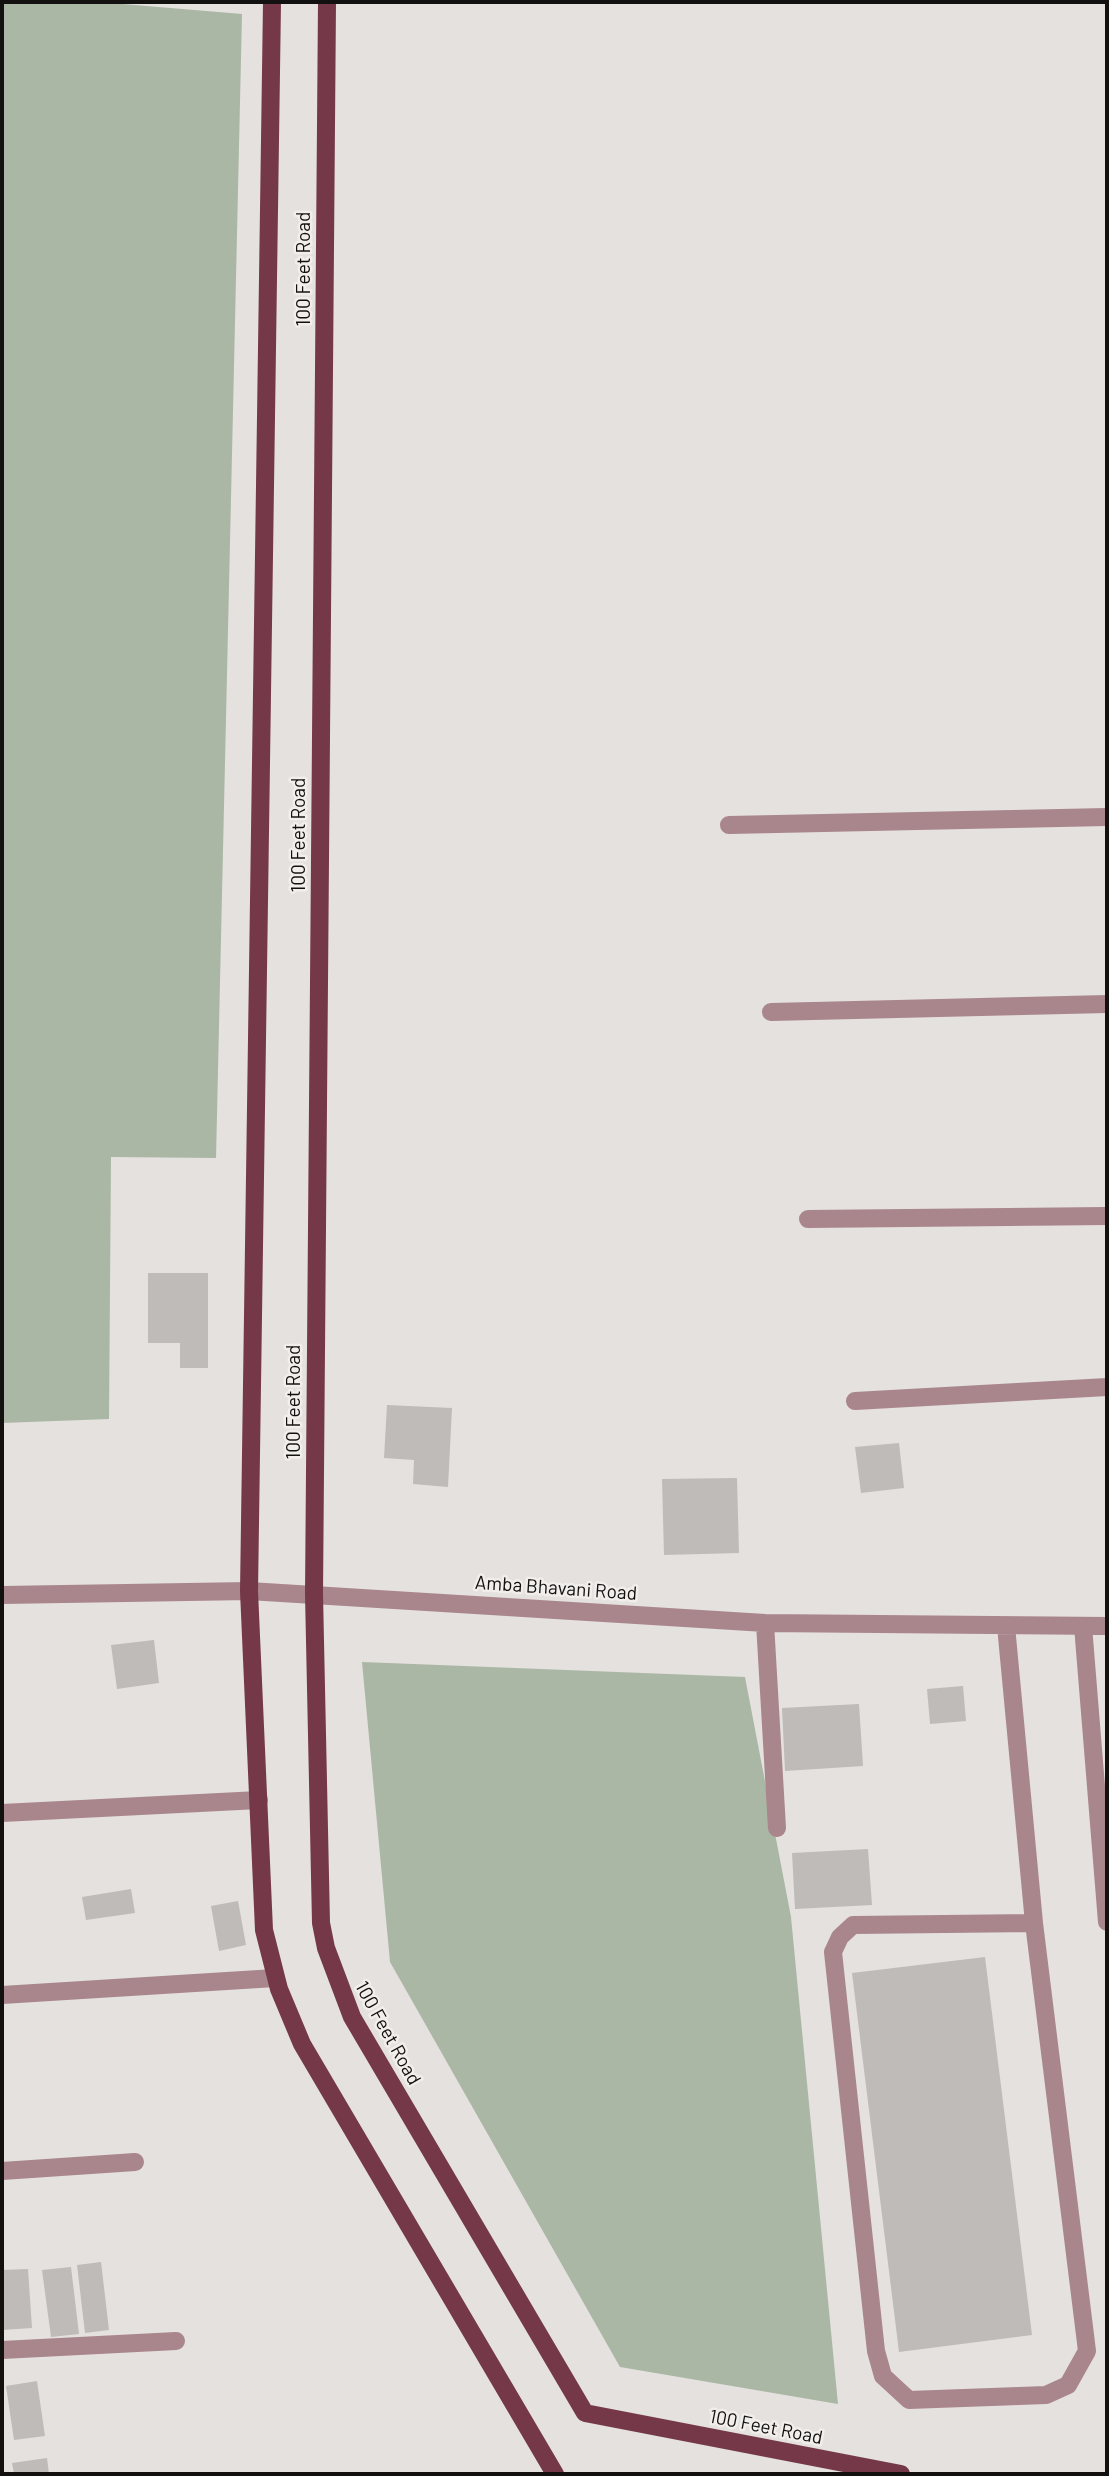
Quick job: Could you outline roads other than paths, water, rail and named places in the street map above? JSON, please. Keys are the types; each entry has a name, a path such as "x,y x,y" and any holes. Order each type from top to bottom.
{"main road":[{"name":"100 Feet Road","path":"272,2 249,1591 264,1930 275,1978 302,2044 555,2474"},
{"name":"100 Feet Road","path":"327,2 314,1594 321,1923 333,1972 352,2017 585,2413 901,2474"}],"street":[{"path":"729,825 1107,817"},
{"path":"771,1012 1107,1004"},
{"path":"808,1219 1107,1216"},
{"path":"855,1401 1107,1387"},
{"name":"Amba Bhavani Road","path":"2,1595 249,1591 765,1623 1107,1626"},
{"path":"765,1623 777,1828"},
{"path":"1006,1626 1034,1923 1087,2351 1068,2385 1046,2395 909,2400 883,2376 876,2351 833,1952 840,1937 853,1925 1034,1923"},
{"path":"1083,1626 1107,1922"},
{"path":"2,1813 258,1800"},
{"path":"2,1995 275,1978"},
{"path":"2,2171 135,2162"},
{"path":"2,2350 176,2341"}]}
